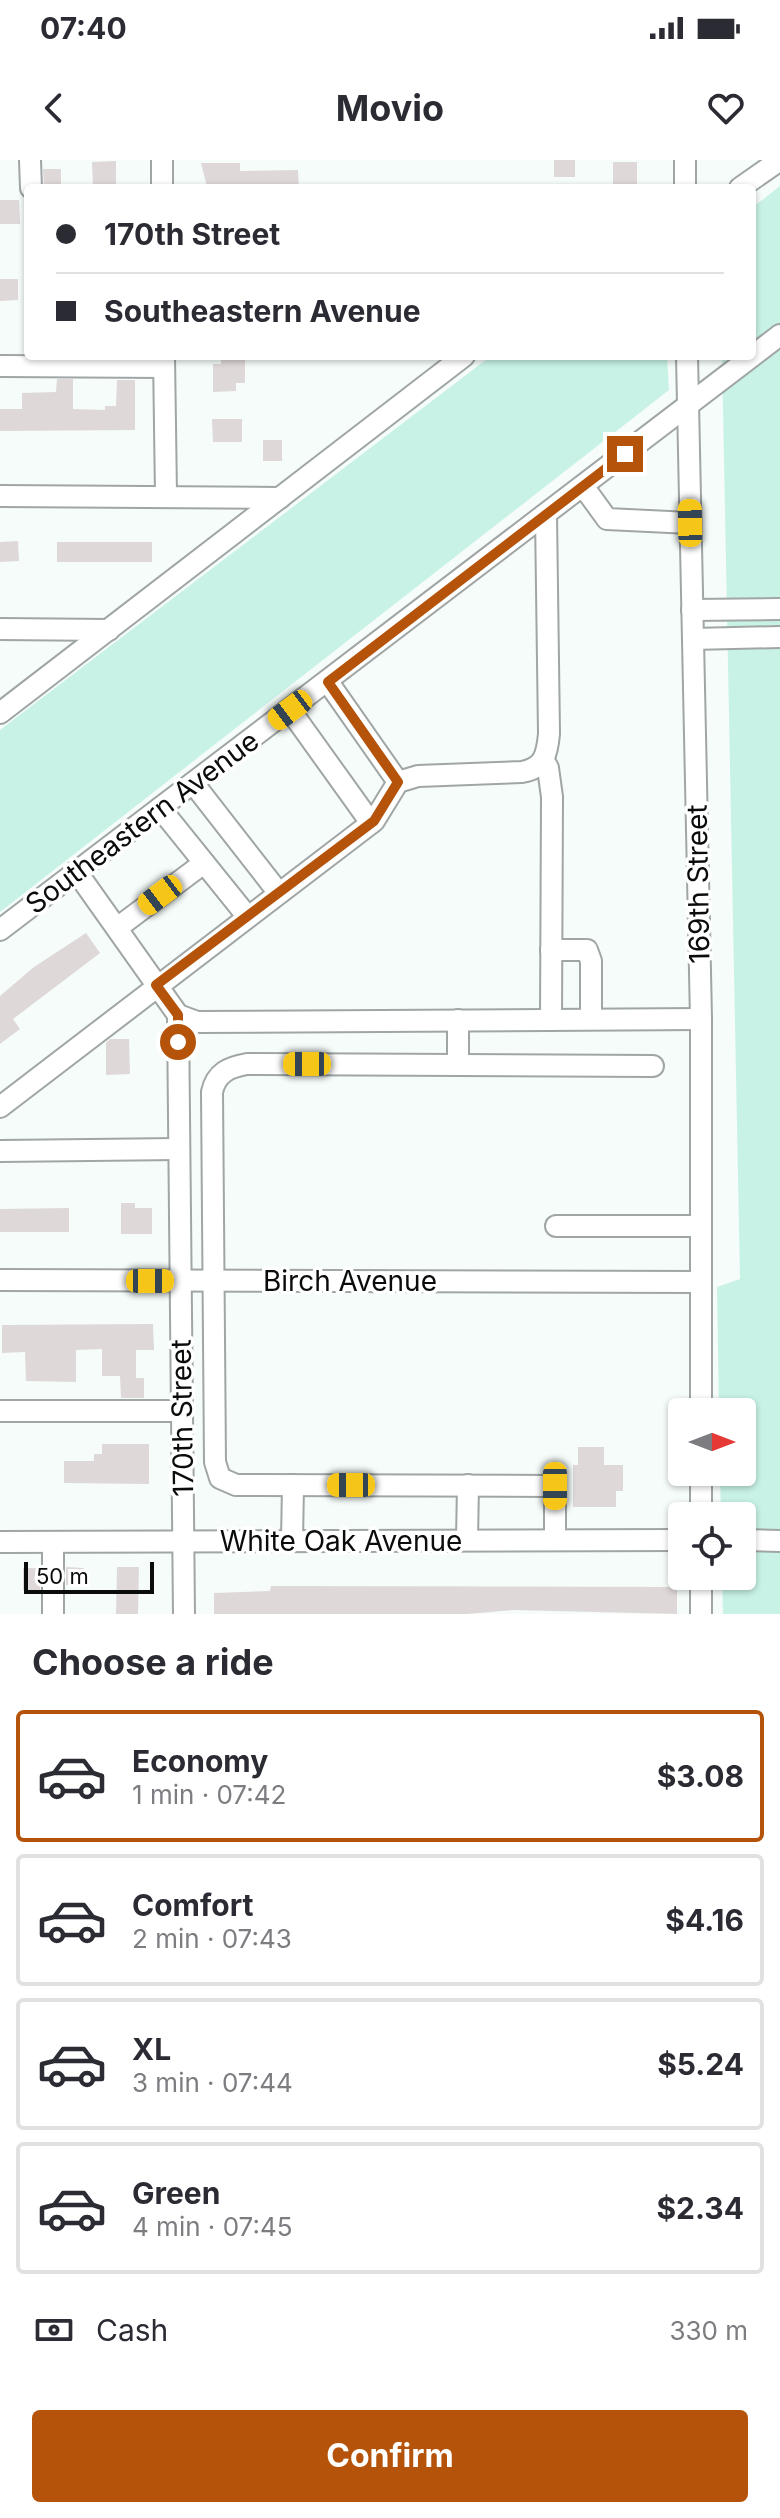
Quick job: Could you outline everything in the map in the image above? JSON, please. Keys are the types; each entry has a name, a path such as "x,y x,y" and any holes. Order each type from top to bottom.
{"street":[{"path":"30,160 31,184"},
{"path":"162,160 162,184"},
{"path":"685,160 685,184"},
{"path":"746,184 780,160"},
{"name":"Southeastern Avenue","path":"756,354 780,335"},
{"path":"0,713 459,360"},
{"name":"169th Street","path":"687,360 701,1019 701,1398"},
{"name":"Southeastern Avenue","path":"0,930 748,360"},
{"path":"0,366 34,361 164,362 166,495"},
{"path":"583,486 607,519 690,523"},
{"path":"0,496 280,498"},
{"path":"0,1107 371,823 384,808 398,782 418,776 522,772 538,767 544,761 549,734 546,515"},
{"path":"692,610 780,609"},
{"path":"0,629 109,630"},
{"path":"693,639 780,637"},
{"path":"328,682 398,782"},
{"path":"290,710 371,823"},
{"path":"544,761 552,797 551,1020"},
{"path":"193,783 278,892"},
{"path":"160,808 247,916"},
{"path":"117,928 204,863"},
{"path":"76,871 178,1015 197,1022 701,1019"},
{"path":"551,950 587,950 591,961 591,1019"},
{"name":"170th Street","path":"178,1015 184,1614"},
{"path":"458,1020 458,1065"},
{"path":"555,1540 555,1486 236,1485 227,1483 217,1471 212,1092 219,1075 247,1064 653,1066"},
{"path":"0,1151 179,1149"},
{"path":"556,1226 701,1226"},
{"name":"Birch Avenue","path":"0,1280 701,1282"},
{"path":"0,1411 182,1411"},
{"path":"292,1541 293,1485"},
{"path":"467,1540 468,1485"},
{"name":"White Oak Avenue","path":"0,1542 668,1540"},
{"path":"756,1540 780,1541"},
{"path":"53,1542 53,1614"},
{"path":"701,1590 701,1614"}],"green space":[{"path":"780,186 780,1614 723,1614 722,1590 756,1590 756,1502 721,1502 720,1486 756,1486 756,1398 719,1398 717,1287 740,1279 722,360 756,360 756,205"},
{"path":"486,360 667,360 669,390 0,912 0,730"}],"building":[{"path":"554,160 575,160 575,177 554,177"},
{"path":"116,161 116,184 93,184 92,162"},
{"path":"613,162 637,162 637,184 613,184"},
{"path":"201,163 240,163 240,171 298,170 299,184 206,184"},
{"path":"43,169 61,169 61,184 44,184"},
{"path":"0,200 19,200 20,224 0,224"},
{"path":"0,279 18,279 18,300 0,301"},
{"path":"221,360 245,360 245,383 236,383 236,391 213,392 213,364 221,364"},
{"path":"57,379 73,379 73,409 105,410 105,406 116,406 117,380 135,380 135,430 0,431 0,409 22,409 22,393 56,392"},
{"path":"212,419 242,419 242,442 213,442"},
{"path":"263,440 282,440 282,461 263,461"},
{"path":"18,541 19,561 0,562 0,542"},
{"path":"57,542 152,542 152,562 57,562"},
{"path":"86,933 100,953 13,1019 20,1029 0,1044 0,996 34,967"},
{"path":"110,1039 129,1039 130,1074 106,1075 106,1043"},
{"path":"121,1203 135,1203 135,1208 152,1208 152,1234 121,1234"},
{"path":"69,1208 69,1232 0,1232 0,1209"},
{"path":"153,1324 154,1350 136,1350 136,1378 144,1378 144,1398 121,1398 120,1376 102,1376 102,1349 76,1350 76,1382 26,1381 25,1352 2,1353 2,1325"},
{"path":"102,1444 149,1444 149,1484 64,1483 64,1461 94,1461 94,1454 102,1454"},
{"path":"578,1447 604,1447 604,1465 623,1465 623,1491 616,1491 616,1507 573,1507 573,1465 578,1465"},
{"path":"66,1567 84,1568 84,1586 66,1585"},
{"path":"117,1567 139,1567 138,1614 116,1614"},
{"path":"23,1568 40,1568 40,1590 23,1590"},
{"path":"271,1586 668,1587 668,1590 677,1590 677,1614 514,1610 468,1614 214,1614 214,1593 270,1591"}],"route":[{"path":"178,1042 178,1015 156,985 374,821 398,782 328,682 625,454"}]}
